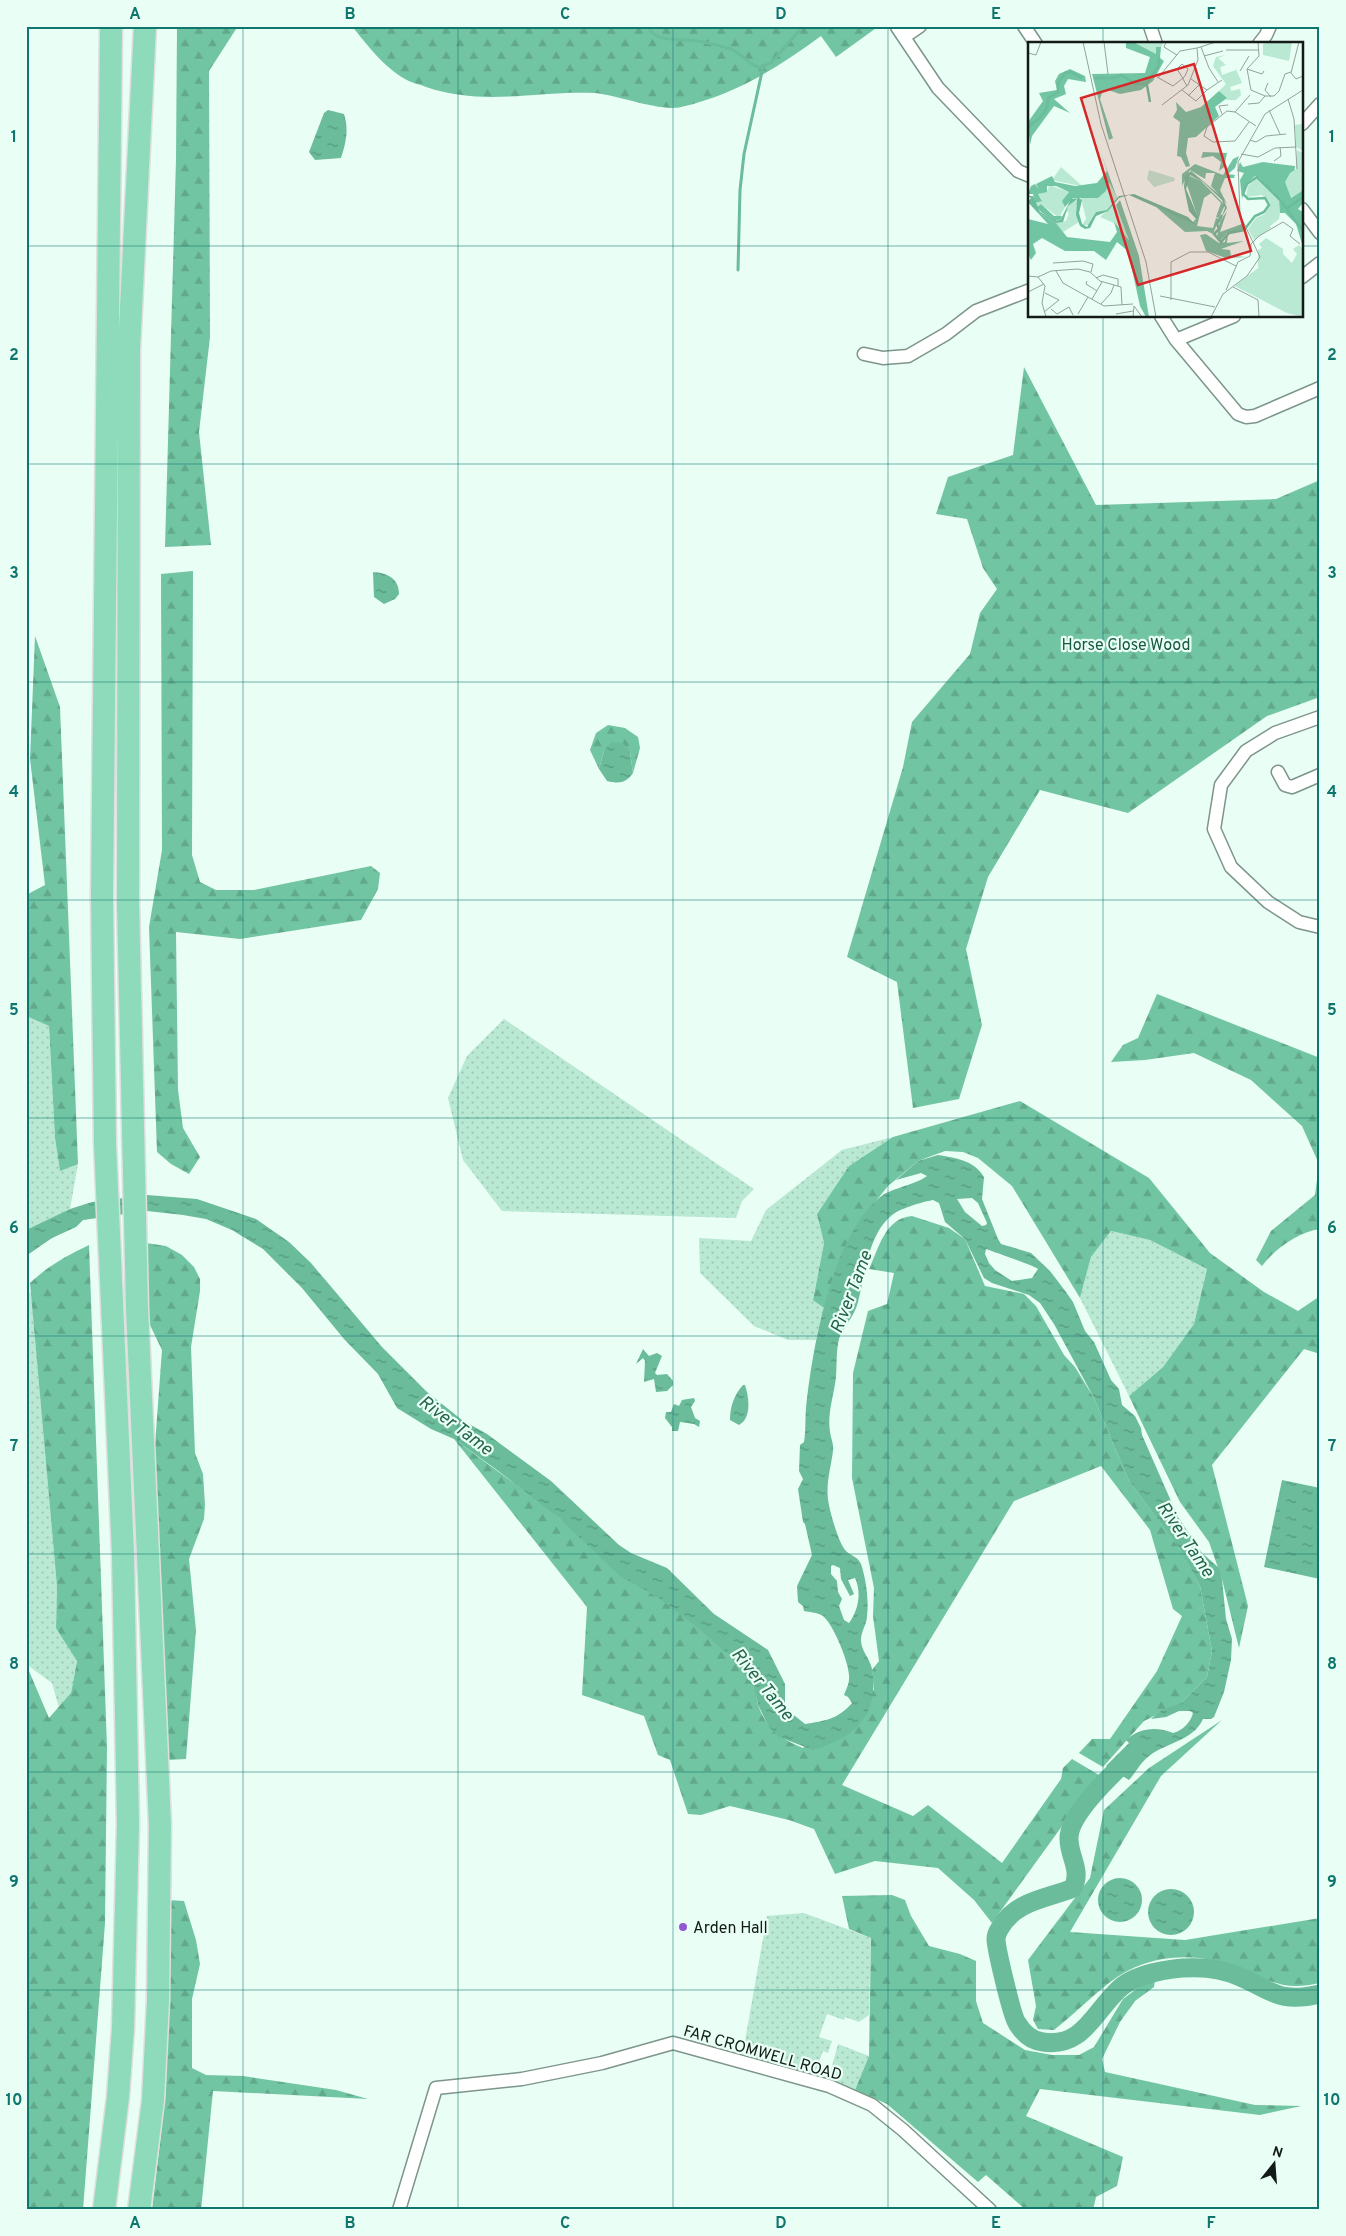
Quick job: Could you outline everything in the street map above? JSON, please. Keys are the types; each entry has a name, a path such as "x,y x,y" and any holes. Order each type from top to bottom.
{"highway":[{"path":"104,2210 118,2097 123,2028 128,1824 123,1554 110,1305 105,1144 102,897 111,26"},
{"path":"139,2210 155,2070 158,2001 160,1825 137,1308 128,902 129,349 144,26"}],"street":[{"path":"904,38 920,26"},
{"path":"1024,26 1035,42"},
{"path":"1150,26 1155,42"},
{"path":"897,27 938,88 1018,171 1028,175"},
{"path":"1304,122 1320,104"},
{"path":"1304,212 1320,233"},
{"path":"1304,275 1320,263"},
{"path":"864,354 883,358 908,356 946,334 976,311 1028,291"},
{"path":"1162,318 1176,340 1238,414 1246,417 1268,412 1320,388"},
{"path":"1176,340 1229,318"},
{"path":"1320,717 1274,733 1246,751 1221,785 1214,829 1231,867 1268,902 1299,922 1320,927"},
{"path":"1278,772 1285,786 1292,787 1320,775"},
{"name":"FAR CROMWELL ROAD","path":"399,2210 436,2088 522,2079 602,2063 673,2043 829,2086 872,2105 903,2130 990,2210"}],"shaded area":[{"path":"26,1016 49,1026 55,1138 60,1170 78,1164 70,1209 26,1230"},
{"path":"504,1019 754,1189 742,1201 736,1218 502,1211 463,1160 448,1098 467,1056"},
{"path":"893,1137 849,1166 817,1214 824,1243 813,1299 824,1308 816,1340 788,1340 754,1326 700,1273 699,1238 751,1241 766,1210 842,1150"},
{"path":"1111,1231 1150,1240 1207,1269 1194,1324 1163,1367 1129,1396 1080,1298 1091,1257"},
{"path":"26,1290 31,1293 57,1587 56,1627 77,1660 71,1693 59,1708 52,1683 26,1664 29,1618 26,1615"},
{"path":"804,1913 871,1938 869,2015 859,2022 845,2017 844,2020 827,2014 819,2037 832,2041 828,2053 823,2051 814,2075 754,2057 745,2041 767,1916"},
{"path":"838,2044 869,2056 855,2090 828,2081"}],"green space":[{"path":"177,26 238,26 209,71 210,337 199,432 211,545 165,547 176,159"},
{"path":"352,26 879,26 836,57 821,36 771,70 738,88 701,102 672,108 595,93 490,97 448,93 410,82 390,69"},
{"name":"Horse Close Wood","path":"1024,367 1096,505 1276,499 1320,480 1320,697 1267,716 1128,813 1040,790 988,877 966,949 982,1025 959,1099 913,1108 897,982 847,957 903,767 912,722 970,654 980,613 997,589 983,568 967,519 936,514 948,477 1013,455"},
{"path":"193,571 192,855 200,882 216,890 254,890 371,866 380,873 378,889 361,920 240,939 176,932 178,1090 183,1128 200,1157 189,1174 171,1164 157,1152 149,927 162,850 161,574"},
{"path":"35,636 60,707 78,1164 60,1171 55,1138 49,1026 26,1016 26,895 45,885 30,759"},
{"path":"608,725 625,728 638,737 640,748 633,773 630,752 604,751 599,769 590,750 596,733"},
{"path":"1157,994 1320,1058 1320,1229 1303,1234 1288,1242 1273,1253 1262,1266 1256,1260 1271,1231 1315,1195 1319,1164 1302,1126 1251,1080 1194,1053 1145,1060 1111,1062 1123,1045 1138,1038"},
{"path":"1020,1101 1149,1178 1210,1253 1264,1292 1298,1311 1320,1296 1320,1354 1304,1349 1212,1465 1248,1606 1239,1648 1222,1579 1209,1542 1180,1502 1129,1396 1163,1367 1194,1324 1207,1269 1150,1240 1111,1231 1091,1257 1080,1298 1012,1186 978,1158 963,1152 945,1151 918,1161 888,1186 863,1217 845,1249 824,1308 813,1300 824,1243 817,1214 849,1166 893,1137"},
{"path":"912,1216 949,1228 965,1239 985,1286 1024,1294 1036,1306 1064,1355 1075,1367 1094,1398 1129,1481 1183,1553 1200,1586 1212,1651 1207,1677 1181,1703 1144,1721 1103,1767 1079,1753 1092,1739 1110,1739 1157,1671 1182,1616 1173,1609 1150,1530 1101,1466 1014,1501 842,1785 913,1816 928,1805 1002,1863 1061,1779 1063,1768 1072,1759 1099,1775 992,1923 974,1900 938,1868 875,1861 835,1874 814,1829 789,1820 730,1806 701,1815 688,1814 670,1760 658,1755 644,1716 582,1695 587,1607 454,1439 541,1503 640,1586 688,1618 710,1636 752,1682 755,1688 757,1703 765,1720 781,1737 803,1748 874,1690 872,1670 879,1661 873,1616 874,1588 852,1478 853,1373 868,1311 887,1304 894,1273 869,1269 889,1228 895,1222"},
{"path":"146,1243 166,1246 182,1255 194,1267 200,1279 200,1291 191,1347 195,1453 203,1474 205,1505 204,1519 189,1559 196,1630 186,1759 168,1760 154,1458 162,1350 149,1323"},
{"path":"89,1245 107,1747 105,1923 83,2210 26,2210 26,1664 49,1718 71,1693 77,1661 56,1628 57,1587 30,1283 44,1271"},
{"path":"1222,1720 1161,1776 1070,1932 1185,1940 1320,1918 1320,1983 1295,1986 1285,1985 1219,1962 1186,1957 1170,1958 1138,1966 1123,1973 1054,2030 1038,2029 1033,2020 1036,2006 1028,1960 1090,1878 1104,1810 1149,1768"},
{"path":"892,1895 905,1900 911,1916 929,1946 960,1954 976,1961 976,2001 983,2023 1025,2050 1052,2055 1079,2055 1094,2047 1123,1999 1143,1984 1155,1980 1154,1987 1135,2001 1120,2022 1102,2059 1105,2072 1255,2105 1301,2106 1260,2115 1040,2089 1026,2116 1123,2157 1117,2186 1096,2197 1093,2210 1026,2210 986,2175 978,2182 887,2104 855,2090 869,2056 871,1938 849,1929 842,1896"},
{"path":"168,1900 184,1901 196,1940 200,1964 192,1999 192,2068 206,2075 243,2076 336,2090 368,2099 213,2091 201,2210 152,2210 166,2091"}],"water":[{"path":"328,110 344,114 347,131 344,147 341,158 315,160 309,152 324,113"},
{"path":"373,572 387,575 394,580 399,594 395,599 384,604 374,597"},
{"path":"611,742 623,743 630,752 633,773 622,782 607,781 599,769 604,751"},
{"path":"938,1155 951,1157 970,1163 980,1171 984,1177 982,1199 1001,1244 1031,1253 1050,1271 1073,1302 1085,1331 1094,1342 1111,1380 1119,1389 1122,1405 1135,1416 1141,1428 1142,1435 1178,1517 1202,1553 1219,1568 1226,1619 1232,1639 1231,1660 1224,1692 1214,1717 1203,1719 1199,1726 1186,1737 1149,1756 1129,1780 1106,1766 1129,1743 1126,1740 1136,1733 1148,1729 1160,1729 1173,1733 1183,1728 1192,1716 1193,1713 1190,1711 1179,1711 1166,1717 1151,1719 1162,1710 1181,1703 1207,1677 1212,1651 1200,1586 1182,1552 1129,1481 1094,1398 1054,1324 1040,1303 1029,1295 992,1283 984,1278 965,1239 945,1222 939,1203 933,1200 899,1211 883,1224 868,1256 856,1308 839,1339 836,1377 829,1418 833,1448 828,1481 828,1499 832,1519 841,1543 847,1552 860,1562 864,1576 868,1610 861,1642 871,1665 873,1685 872,1700 868,1712 861,1723 841,1739 813,1750 779,1737 769,1727 758,1705 754,1687 729,1655 697,1627 657,1597 620,1576 560,1519 497,1470 454,1439 431,1429 397,1408 378,1374 344,1339 302,1288 263,1249 232,1230 206,1219 147,1211 83,1220 76,1227 52,1238 26,1256 26,1230 70,1209 92,1202 147,1195 197,1199 256,1219 289,1242 311,1263 382,1347 427,1392 462,1420 487,1434 551,1481 619,1545 631,1553 667,1568 714,1614 768,1650 785,1684 785,1704 790,1712 805,1724 836,1716 852,1703 844,1695 849,1683 849,1673 845,1656 837,1637 823,1616 804,1611 803,1606 798,1602 797,1586 812,1555 803,1522 798,1489 803,1479 799,1471 800,1445 804,1442 809,1384 819,1326 837,1266 849,1239 863,1216 879,1198 927,1176 921,1173 896,1180 918,1161","holes":["972,1198 978,1203 987,1223 986,1225 982,1226 965,1212 957,1199","986,1249 1038,1269 1032,1278 1012,1281 995,1270 985,1254","831,1566 840,1568 841,1579 850,1596 854,1594 848,1580 855,1578 857,1584 858,1602 855,1613 849,1623 844,1620 839,1606 842,1599 838,1592 837,1581 831,1574"]},
{"path":"643,1349 649,1356 657,1353 662,1356 655,1373 657,1375 667,1374 673,1381 673,1385 667,1391 656,1392 654,1379 644,1382 645,1361 643,1358 636,1364"},
{"path":"743,1385 745,1385 746,1390 748,1412 743,1422 739,1425 730,1420 730,1415 735,1397"},
{"path":"694,1398 695,1401 691,1407 695,1418 700,1421 699,1427 694,1424 680,1422 678,1431 672,1431 672,1427 665,1418 666,1412 671,1412 674,1404 679,1406 682,1400"},
{"path":"1282,1480 1320,1488 1320,1579 1264,1567"},
{"path":"1124,1878 1136,1884 1141,1891 1141,1909 1136,1916 1129,1921 1116,1922 1108,1919 1101,1912 1098,1896 1101,1888 1108,1881"},
{"path":"1171,1889 1184,1893 1190,1899 1194,1912 1190,1925 1184,1931 1171,1935 1158,1931 1152,1925 1148,1912 1152,1899 1158,1893"}],"waterway":[{"path":"648,26 651,32 662,38 700,41 731,49 760,68 772,62 803,26"},
{"path":"738,270 740,190 744,154 763,67"},
{"name":"River Tame","path":"1133,1754 1084,1806 1071,1829 1069,1839 1076,1869 1073,1888 1014,1911 997,1934 996,1939 1001,1968 1008,1996 1017,2023 1022,2030 1031,2038 1043,2042 1057,2042 1068,2039 1078,2034 1087,2026 1110,1998 1126,1984 1148,1974 1173,1969 1206,1968 1228,1972 1276,1994 1285,1996 1306,1997 1320,1994"}],"place":[{"name":"Arden Hall","path":"683,1927"}]}
